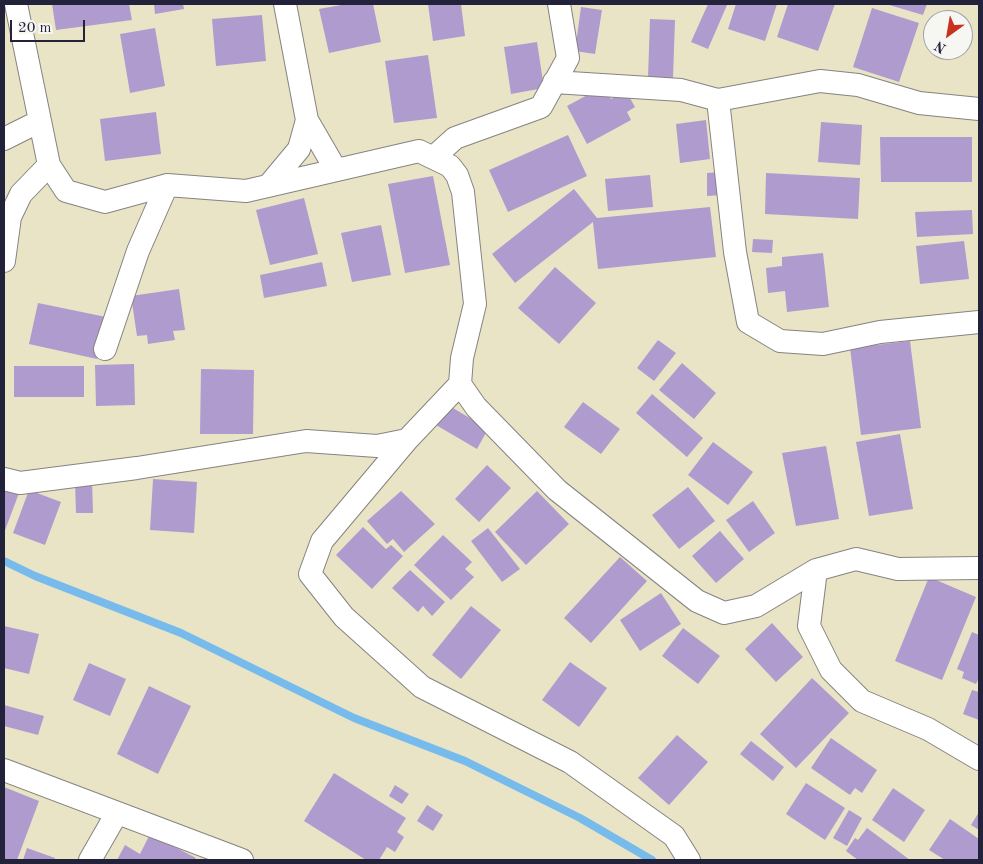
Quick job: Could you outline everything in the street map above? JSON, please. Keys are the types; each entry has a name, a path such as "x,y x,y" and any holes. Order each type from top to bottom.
{"street":[{"path":"16,4 49,164 66,190 105,202 167,185 246,191 419,151 450,166 457,175 463,192 475,304 462,358 460,384 407,440 322,541 310,574 344,617 422,687 570,762 674,836 689,860"},
{"path":"285,4 307,120 336,170"},
{"path":"434,157 456,138 541,107 568,58 559,4"},
{"path":"554,82 680,90 718,100 820,81 858,85 919,103 979,109"},
{"path":"718,100 735,252 748,322 780,341 824,344 880,332 979,322"},
{"path":"268,185 299,149 307,120"},
{"path":"4,139 40,121"},
{"path":"4,261 10,217 21,194 49,164"},
{"path":"105,350 138,251 167,185"},
{"path":"460,384 476,407 557,490 697,601 724,613 756,606 816,570 856,559 898,569 979,568"},
{"path":"4,479 20,483 136,468 306,441 377,446 407,440"},
{"path":"816,570 809,626 831,670 862,701 928,729 979,759"},
{"path":"4,770 242,860"},
{"path":"90,860 118,813"}],"building":[{"path":"52,4 129,4 132,20 56,30"},
{"path":"154,4 183,4 184,9 155,14"},
{"path":"347,4 373,4 381,42 329,53 319,9"},
{"path":"428,4 461,4 465,36 433,41"},
{"path":"708,4 727,5 708,49 691,42"},
{"path":"736,4 777,4 765,41 728,29"},
{"path":"788,4 835,4 818,51 777,37"},
{"path":"886,4 927,4 925,10 923,10 923,15"},
{"path":"581,7 602,10 595,54 575,51"},
{"path":"872,8 919,23 899,82 853,67"},
{"path":"262,15 266,61 216,66 212,19"},
{"path":"650,19 675,20 673,78 648,77"},
{"path":"155,28 165,86 130,93 120,34"},
{"path":"537,42 544,88 511,94 504,47"},
{"path":"428,55 437,118 394,123 385,61"},
{"path":"604,86 611,99 626,91 635,107 627,112 631,120 587,144 567,106"},
{"path":"156,112 161,154 105,161 100,119"},
{"path":"706,120 710,159 680,163 676,124"},
{"path":"821,122 862,125 860,165 818,162"},
{"path":"568,135 587,176 508,212 489,170"},
{"path":"880,137 972,137 972,182 881,182"},
{"path":"721,172 722,195 707,196 707,173"},
{"path":"766,173 860,178 858,219 765,214"},
{"path":"650,175 653,207 608,211 605,179"},
{"path":"433,176 450,265 405,273 388,184"},
{"path":"574,189 597,218 710,207 716,257 598,269 593,222 515,283 492,254"},
{"path":"304,198 318,254 270,265 256,210"},
{"path":"972,210 973,234 917,237 915,212"},
{"path":"381,225 391,275 352,282 341,233"},
{"path":"753,239 773,240 772,253 752,252"},
{"path":"964,241 969,279 920,284 916,246"},
{"path":"823,253 829,307 787,312 785,291 768,293 766,268 782,266 782,257"},
{"path":"322,262 327,286 264,298 260,275"},
{"path":"555,267 596,303 559,344 518,308"},
{"path":"179,289 185,330 173,331 175,340 148,344 147,335 137,336 131,296"},
{"path":"38,303 106,317 97,359 29,344"},
{"path":"658,340 676,353 654,381 637,368"},
{"path":"910,341 921,428 861,435 850,348"},
{"path":"682,363 716,393 694,419 659,390"},
{"path":"134,364 135,405 96,406 95,365"},
{"path":"14,366 84,366 84,397 14,397"},
{"path":"201,369 254,370 253,434 200,434"},
{"path":"652,394 703,438 687,457 636,413"},
{"path":"583,402 620,429 601,454 564,427"},
{"path":"448,405 488,429 477,449 436,425"},
{"path":"900,434 913,509 869,516 856,442"},
{"path":"713,442 753,472 728,505 688,475"},
{"path":"826,446 839,519 796,526 782,453"},
{"path":"487,465 511,488 479,522 455,499"},
{"path":"153,479 197,482 194,533 150,530"},
{"path":"75,481 92,481 93,513 76,513"},
{"path":"4,487 19,493 4,533"},
{"path":"688,487 715,521 679,549 652,515"},
{"path":"29,490 61,502 45,545 13,533"},
{"path":"401,491 435,524 404,552 393,539 387,544 367,521"},
{"path":"537,491 569,524 526,565 495,532"},
{"path":"753,501 775,533 749,552 726,520"},
{"path":"363,527 386,549 391,545 403,556 372,589 336,555"},
{"path":"488,528 520,569 502,582 471,541"},
{"path":"720,531 744,559 716,583 692,556"},
{"path":"443,535 472,562 465,569 474,577 451,600 414,565"},
{"path":"620,557 647,581 591,643 564,618"},
{"path":"410,570 445,602 432,616 423,606 418,612 392,588"},
{"path":"929,577 976,597 942,680 895,661"},
{"path":"661,593 681,624 640,651 620,620"},
{"path":"471,606 501,630 461,679 432,655"},
{"path":"772,623 803,657 776,682 745,649"},
{"path":"4,626 39,634 29,674 4,668"},
{"path":"683,628 720,656 698,684 662,656"},
{"path":"972,632 979,635 979,678 976,684 962,678 964,672 957,669"},
{"path":"570,662 607,688 579,727 542,700"},
{"path":"89,663 126,679 110,716 73,700"},
{"path":"812,678 849,713 796,768 760,734"},
{"path":"149,686 191,706 158,774 117,754"},
{"path":"972,690 979,692 979,720 963,714"},
{"path":"4,705 44,716 38,735 4,726"},
{"path":"677,735 708,762 669,805 638,778"},
{"path":"831,738 877,770 862,793 855,788 850,795 811,768"},
{"path":"751,741 784,767 773,781 740,754"},
{"path":"334,773 406,818 397,832 404,837 395,852 387,847 379,860 366,860 304,821"},
{"path":"806,783 845,808 825,840 786,814"},
{"path":"395,785 409,794 402,804 389,796"},
{"path":"4,787 39,801 17,860 4,860"},
{"path":"893,788 925,810 904,842 872,820"},
{"path":"427,805 443,815 433,831 417,821"},
{"path":"849,810 862,818 847,846 833,838"},
{"path":"979,812 979,830 971,825"},
{"path":"950,819 979,839 979,860 945,860 929,850"},
{"path":"867,828 910,860 858,860 846,851 855,838 858,840"},
{"path":"150,834 196,858 194,860 117,860 125,845 140,854"},
{"path":"27,848 55,858 54,860 23,860"}],"waterway":[{"path":"4,561 35,576 181,633 354,718 465,761 580,818 652,860"}]}
